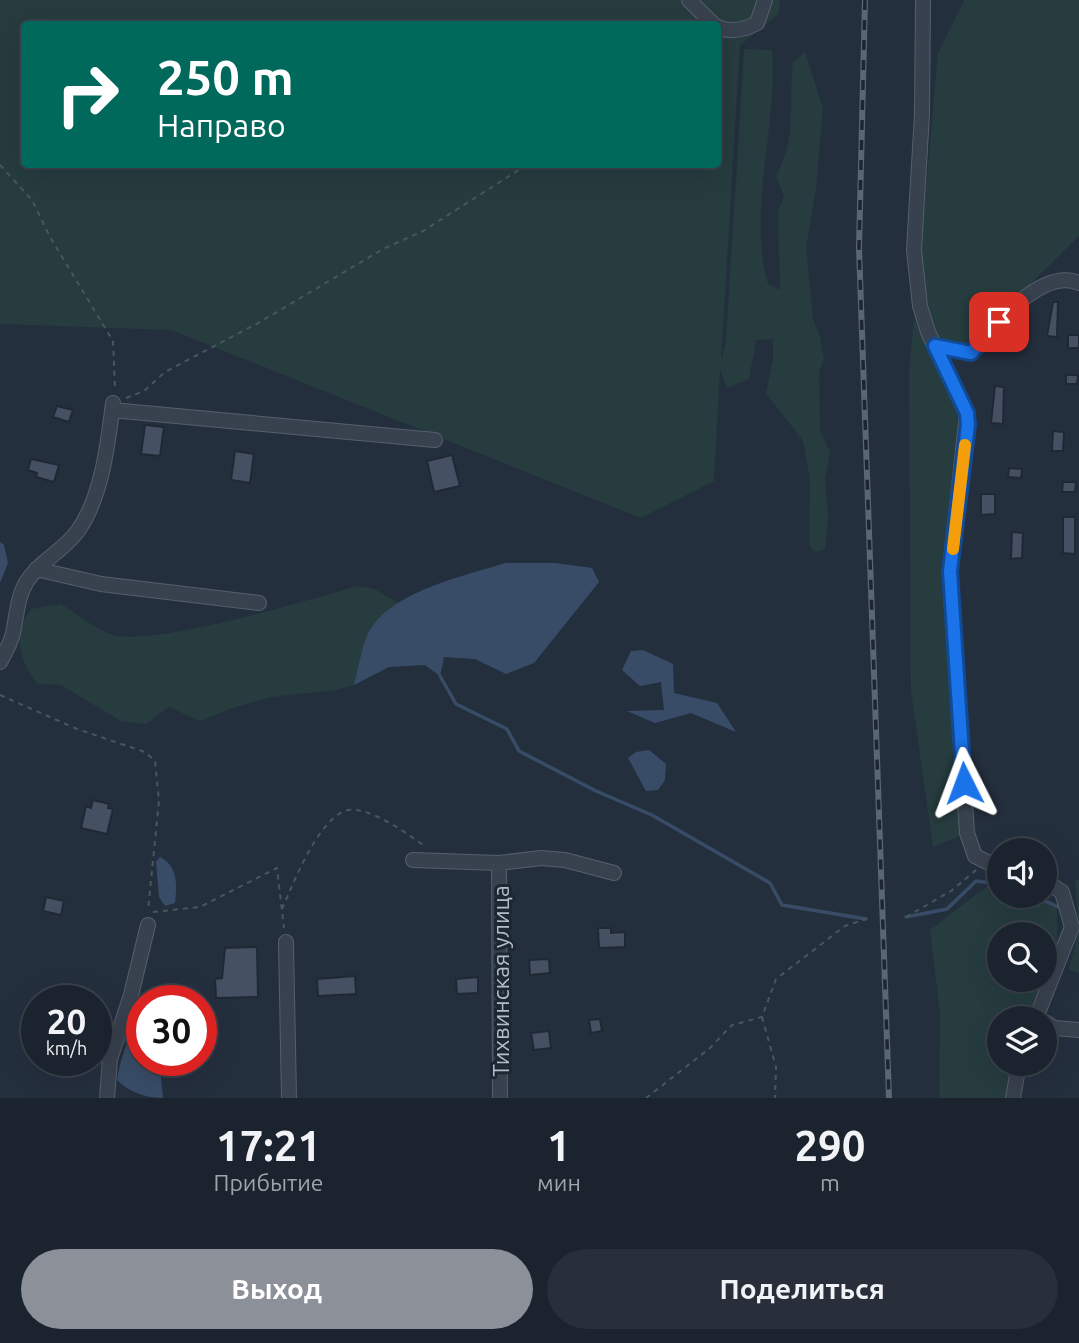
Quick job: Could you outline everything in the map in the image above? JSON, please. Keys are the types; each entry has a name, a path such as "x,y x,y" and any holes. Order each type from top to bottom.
{"street":[{"path":"688,0 710,21"},
{"path":"721,29 726,31 747,29 757,23 765,0"},
{"path":"923,0 922,114 914,250 920,306 935,346 967,413 950,571 967,833 970,845 979,859 987,863"},
{"path":"935,346 971,353 986,334 1029,294 1050,284 1079,284"},
{"path":"0,662 12,636 19,597 36,569 76,535 84,521 94,498 114,402 435,440"},
{"path":"36,569 101,584 259,603"},
{"path":"414,860 499,863 541,858 565,860 614,873"},
{"name":"Тихвинская улица","path":"499,863 500,1098"},
{"path":"1044,1006 1072,927 1062,891 1057,888"},
{"path":"107,1098 110,1059 131,995 148,925"},
{"path":"286,942 289,1098"},
{"path":"1057,1028 1079,1030"},
{"path":"1013,1098 1017,1076"}],"path":[{"path":"0,165 32,200 50,237 113,341 114,402 144,391 165,372 260,323 383,249 423,231 522,168"},
{"path":"0,695 77,729 145,752 155,761 159,802 148,913 200,906 277,869 286,942"},
{"path":"282,909 312,844 342,812 355,811 389,821 432,851"},
{"path":"906,917 927,907 976,872 979,859"},
{"path":"775,1098 776,1067 762,1017 776,979 845,926 866,919"},
{"path":"646,1098 710,1048 732,1025 762,1017"}],"green space":[{"path":"0,0 780,0 779,14 740,45 721,360 726,341 744,49 772,50 773,79 761,227 762,256 768,284 780,290 778,212 784,196 776,176 790,133 793,62 805,52 823,108 816,188 806,247 813,319 824,360 819,371 820,431 830,452 825,480 828,517 825,549 814,552 809,545 810,478 803,441 766,393 773,359 773,339 756,340 749,379 727,388 720,369 714,481 641,518 172,330 0,324"},
{"path":"964,0 1079,0 1079,236 965,349 941,343 931,318 920,257 938,53"},
{"path":"914,318 960,413 961,433 941,568 960,836 933,847 911,691 909,372"},
{"path":"357,586 374,589 399,603 371,628 354,685 263,699 200,721 169,707 146,724 121,721 61,685 37,684 20,647 21,628 31,609 60,604 110,634 129,637 158,635 231,620"},
{"path":"1075,880 1079,880 1079,930"},
{"path":"987,886 987,908 1057,908 1057,922 987,922 987,992 1038,992 1031,1006 987,1006 987,1076 1009,1076 1006,1098 939,1098 940,1014 930,930"},
{"path":"1079,930 1079,973 1069,969"}],"water":[{"path":"0,542 4,545 8,563 0,583"},
{"path":"505,563 555,563 592,568 599,582 534,663 506,674 475,659 444,657 440,676 425,665 389,667 354,685 368,634 382,615 414,594 432,586"},
{"path":"643,650 673,664 674,693 717,703 736,732 691,713 655,723 627,711 664,710 661,682 640,686 622,670 631,651"},
{"path":"649,750 666,764 665,780 658,790 646,791 628,758 636,752"},
{"path":"160,857 170,865 176,882 175,903 165,906 159,897 156,862"},
{"path":"126,1046 126,1076 161,1076 163,1098 138,1094 117,1080"}],"building":[{"path":"1053,302 1058,302 1057,337 1047,336"},
{"path":"1068,335 1079,335 1079,348 1068,348"},
{"path":"1066,375 1078,375 1077,384 1066,384"},
{"path":"995,386 1004,387 1003,424 991,423"},
{"path":"57,406 73,410 69,422 53,417"},
{"path":"145,425 164,427 160,456 141,454"},
{"path":"1053,431 1064,432 1063,451 1052,451"},
{"path":"235,451 254,454 250,483 231,480"},
{"path":"452,455 460,486 434,492 427,461"},
{"path":"31,459 59,465 54,482 36,477 37,473 28,470"},
{"path":"1009,468 1022,469 1021,478 1008,477"},
{"path":"1063,482 1076,482 1075,492 1062,492"},
{"path":"981,494 995,494 995,514 981,515"},
{"path":"1063,517 1075,517 1075,554 1063,553"},
{"path":"1012,532 1023,533 1022,558 1011,559"},
{"path":"93,800 109,804 108,808 113,809 107,834 81,828 86,806 91,808"},
{"path":"46,897 64,901 61,915 43,911"},
{"path":"598,928 611,928 611,933 625,932 625,947 599,948"},
{"path":"257,947 258,997 217,998 215,979 222,978 225,948"},
{"path":"549,959 550,973 530,975 529,960"},
{"path":"355,976 356,994 318,996 317,979"},
{"path":"478,977 478,993 457,994 456,979"},
{"path":"600,1019 602,1031 591,1033 589,1020"},
{"path":"549,1031 551,1048 534,1050 531,1033"}],"waterway":[{"path":"440,676 456,704 507,729 519,751 596,791 652,815 770,883 782,905 866,919"},
{"path":"906,917 947,909 976,881 987,882"},
{"path":"1057,906 1063,909"}],"railway":[{"path":"865,0 859,248 889,1098"}],"slow traffic":[{"path":"953,549 965,445"}],"route":[{"path":"964,783 950,571 968,425 967,413 935,346 971,353 999,322"}]}
